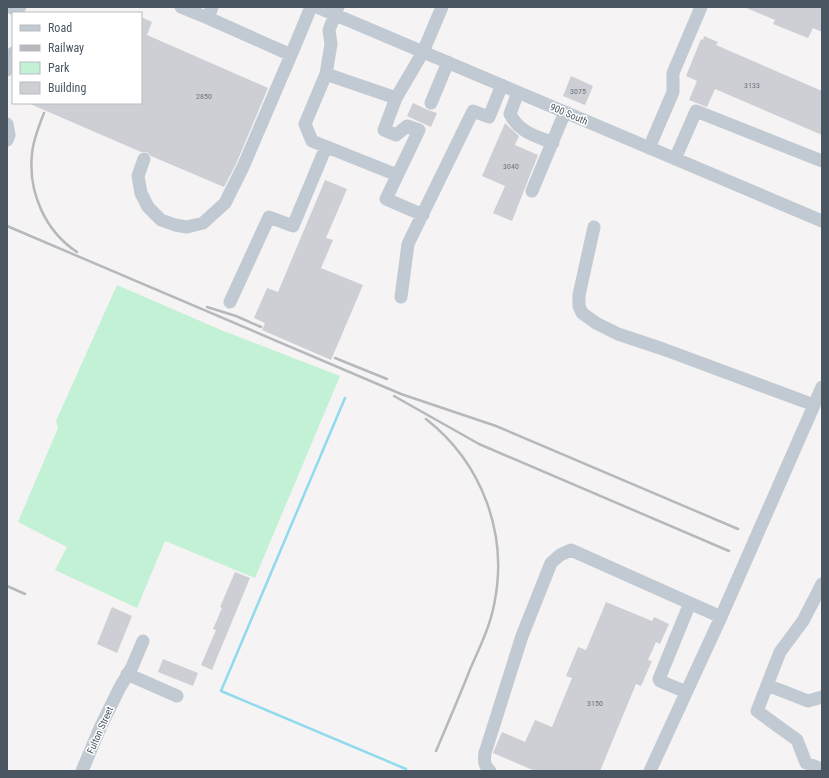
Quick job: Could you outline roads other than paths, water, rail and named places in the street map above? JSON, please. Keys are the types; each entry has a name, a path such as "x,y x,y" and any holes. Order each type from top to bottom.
{"street":[{"path":"181,7 210,13 291,55"},
{"path":"144,159 138,176 141,193 148,207 161,220 187,227 203,223 225,203 237,179 311,7"},
{"name":"900 South","path":"317,7 336,11 423,52 822,221"},
{"path":"423,215 386,200 419,130 407,126 396,135 384,130 396,98 423,52 442,7"},
{"path":"649,148 673,92 673,73 701,7"},
{"path":"336,11 328,30 331,44 326,74 305,124 312,141 397,175"},
{"path":"7,70 12,56"},
{"path":"431,103 448,62"},
{"path":"326,74 396,98"},
{"path":"401,297 408,244 474,111 489,117 502,85"},
{"path":"518,92 510,114 515,123 528,133 553,143"},
{"path":"675,159 696,111 822,161"},
{"path":"532,190 565,112"},
{"path":"7,124 9,135 7,140"},
{"path":"230,302 269,217 293,226 326,147"},
{"path":"594,227 580,295 579,306 582,313 596,323 618,334 663,349 814,405"},
{"path":"650,771 721,617 822,387"},
{"path":"490,771 486,768 484,760 485,753 522,636 551,563 560,555 571,550 721,617"},
{"path":"822,584 803,621 780,652 757,711 797,740 806,763 822,769"},
{"path":"686,692 660,682 658,679 690,603"},
{"name":"Fulton Street","path":"82,771 119,688 132,667 144,641"},
{"path":"127,674 177,696"},
{"path":"767,685 808,701 822,697"}],"waterway":[{"path":"345,398 221,691 406,769"}],"railway":[{"path":"44,113 35,138 32,154 31,168 36,196 48,222 56,233 77,252"},
{"path":"7,226 401,394 496,426 738,529"},
{"path":"207,307 236,316 261,327"},
{"path":"335,358 387,379"},
{"path":"394,396 479,444 729,551"},
{"path":"426,419 446,437 476,478 487,502 494,527 498,552 498,578 490,621 436,751"},
{"path":"7,586 25,594"}]}
